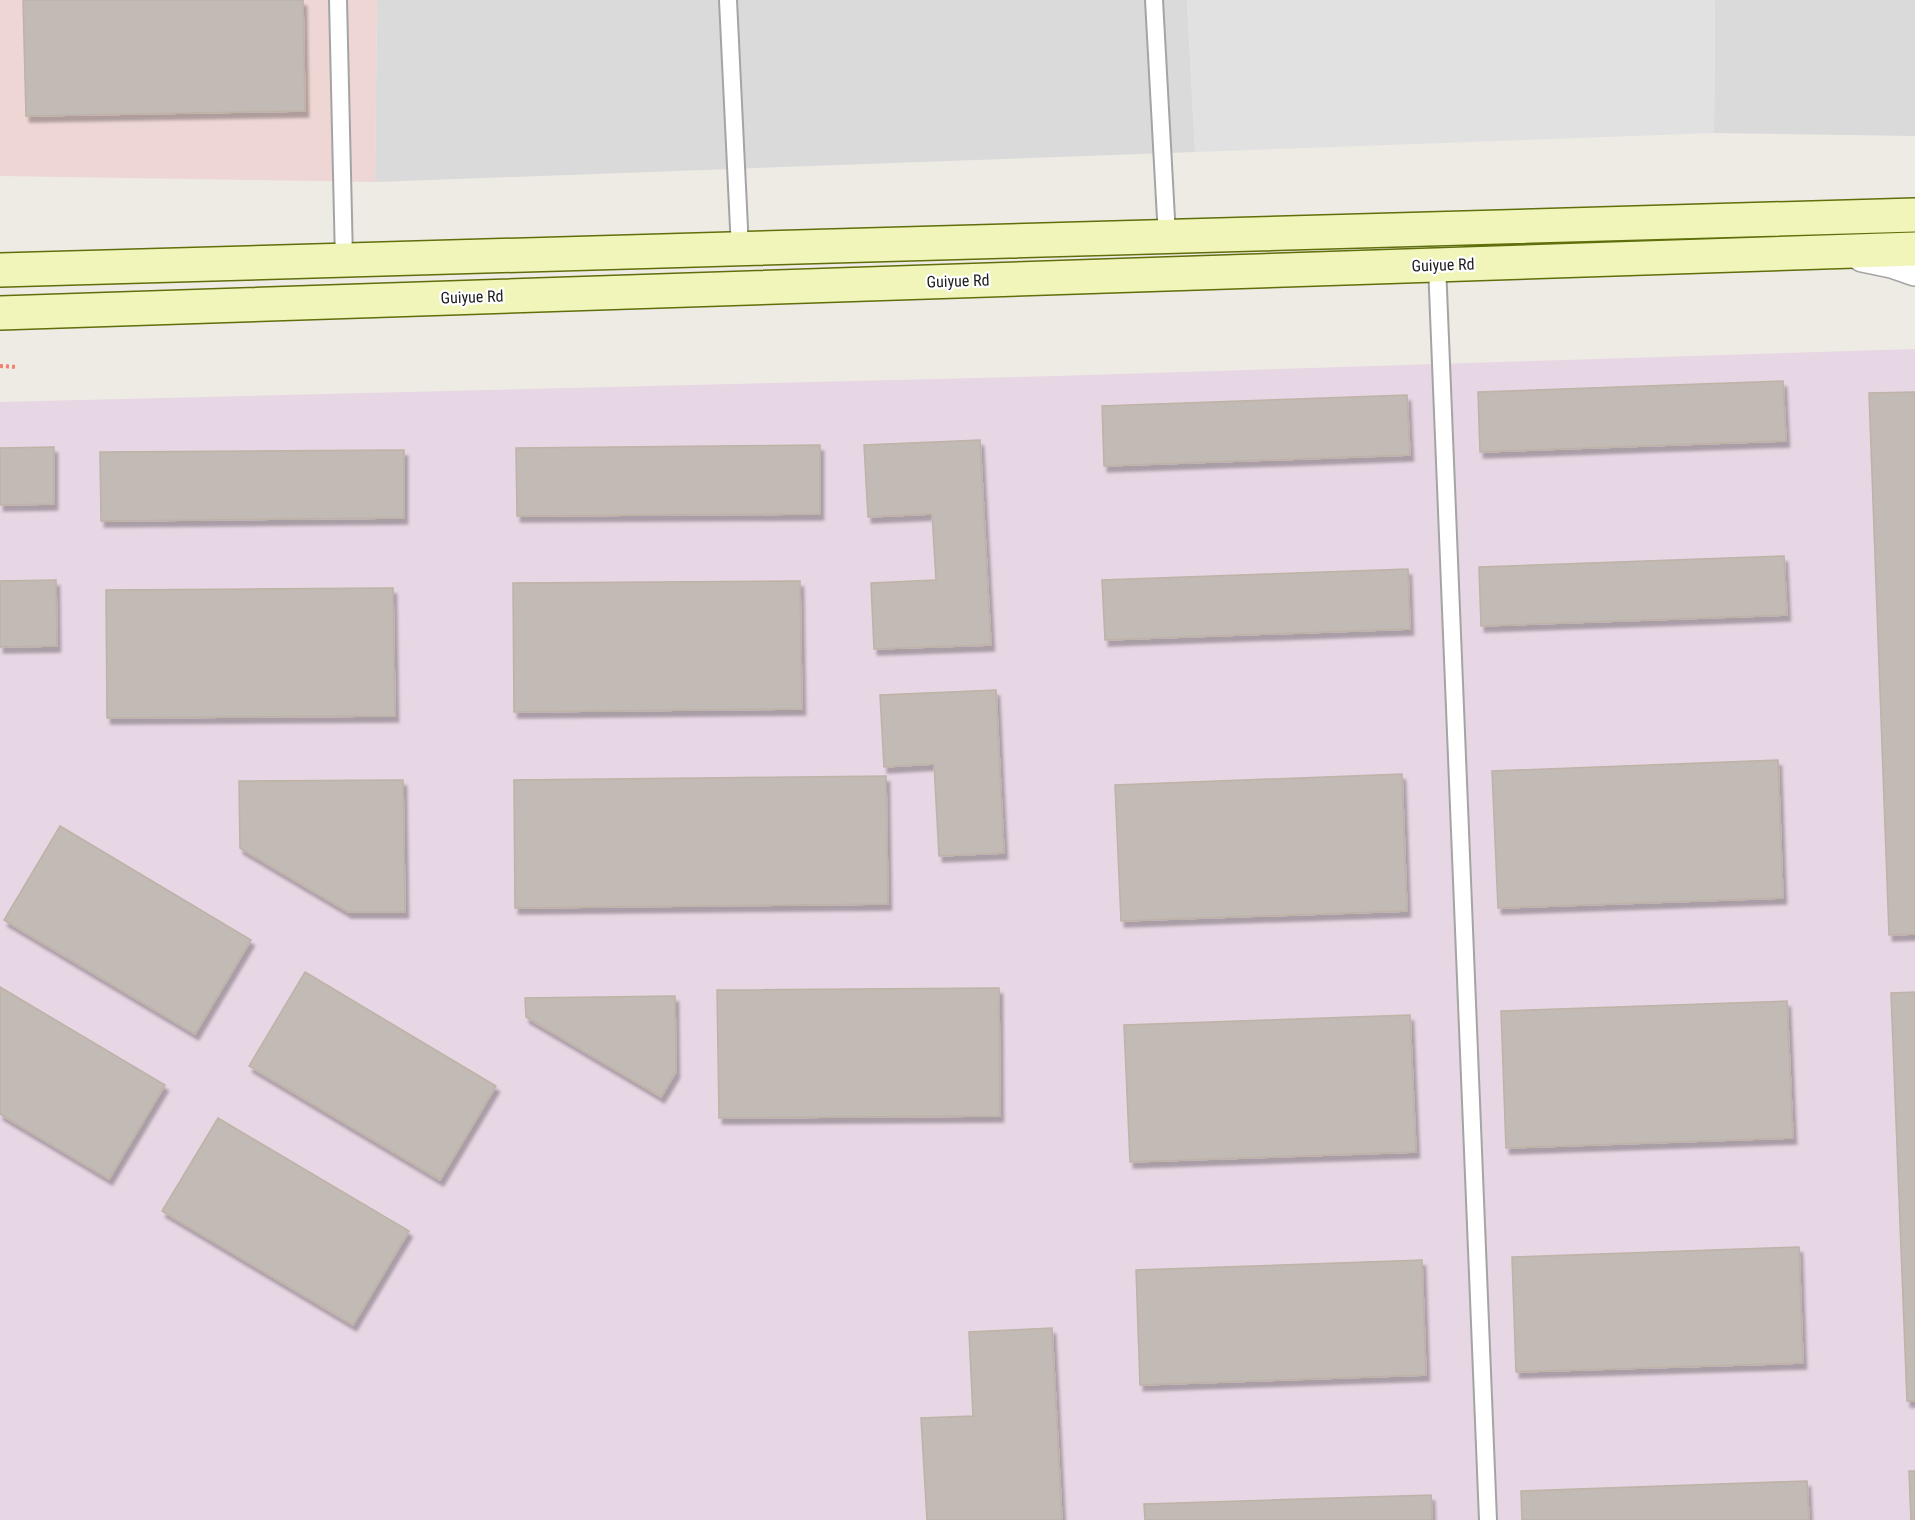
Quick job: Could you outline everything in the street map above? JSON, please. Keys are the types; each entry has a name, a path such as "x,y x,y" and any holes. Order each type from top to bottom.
{"main road":[{"path":"0,270 1915,214"},
{"name":"Guiyue Rd","path":"0,313 1915,249"},
{"path":"0,264 36,269"}],"street":[{"path":"1844,252 1892,261 1915,269"}],"lane":[{"path":"338,0 344,261"},
{"path":"728,0 740,249"},
{"path":"1154,0 1167,237"},
{"path":"1437,265 1488,1520"}],"path":[{"path":"0,366 18,367"}],"shaded area":[{"path":"0,0 377,0 375,182 0,176"},
{"path":"377,0 1187,0 1195,152 375,182"},
{"path":"1187,0 1715,0 1714,133 1195,152"},
{"path":"1715,0 1915,0 1915,136 1714,133"},
{"path":"1915,349 1915,1520 0,1520 0,402 1057,376"}],"building":[{"path":"23,0 303,0 305,111 26,116"},
{"path":"1783,381 1786,441 1480,452 1478,392"},
{"path":"1915,392 1915,934 1889,935 1869,393"},
{"path":"1407,395 1410,455 1104,466 1102,406"},
{"path":"980,440 991,645 874,649 871,583 936,580 932,514 868,517 864,445"},
{"path":"820,445 820,514 517,516 516,448"},
{"path":"54,447 54,504 0,505 0,448"},
{"path":"404,450 404,518 101,521 100,452"},
{"path":"1784,556 1787,615 1481,626 1479,567"},
{"path":"1408,569 1410,629 1105,640 1102,580"},
{"path":"56,580 57,646 0,647 0,581"},
{"path":"800,581 802,709 514,712 513,583"},
{"path":"393,588 395,716 107,718 106,590"},
{"path":"996,690 1004,853 939,856 934,764 884,767 880,695"},
{"path":"1778,760 1783,898 1498,908 1492,771"},
{"path":"1402,774 1407,911 1121,921 1115,785"},
{"path":"886,776 888,904 515,908 514,780"},
{"path":"403,780 405,912 348,912 240,848 239,781"},
{"path":"60,826 251,940 195,1034 4,920"},
{"path":"305,972 496,1086 440,1180 249,1066"},
{"path":"0,987 165,1085 109,1179 0,1114"},
{"path":"999,988 1000,1116 719,1118 717,990"},
{"path":"1915,992 1915,1401 1907,1401 1891,993"},
{"path":"675,996 676,1072 661,1097 526,1017 525,998"},
{"path":"1787,1001 1793,1138 1506,1148 1501,1011"},
{"path":"1410,1015 1416,1152 1130,1162 1124,1025"},
{"path":"218,1118 409,1231 353,1325 162,1211"},
{"path":"1799,1247 1803,1363 1516,1372 1512,1257"},
{"path":"1422,1260 1426,1375 1140,1385 1136,1270"},
{"path":"1052,1328 1062,1520 927,1520 921,1418 973,1416 969,1332"},
{"path":"1909,1471 1915,1471 1915,1520 1911,1520"},
{"path":"1807,1481 1809,1520 1522,1520 1521,1491"},
{"path":"1431,1495 1432,1520 1145,1520 1144,1504"}]}
